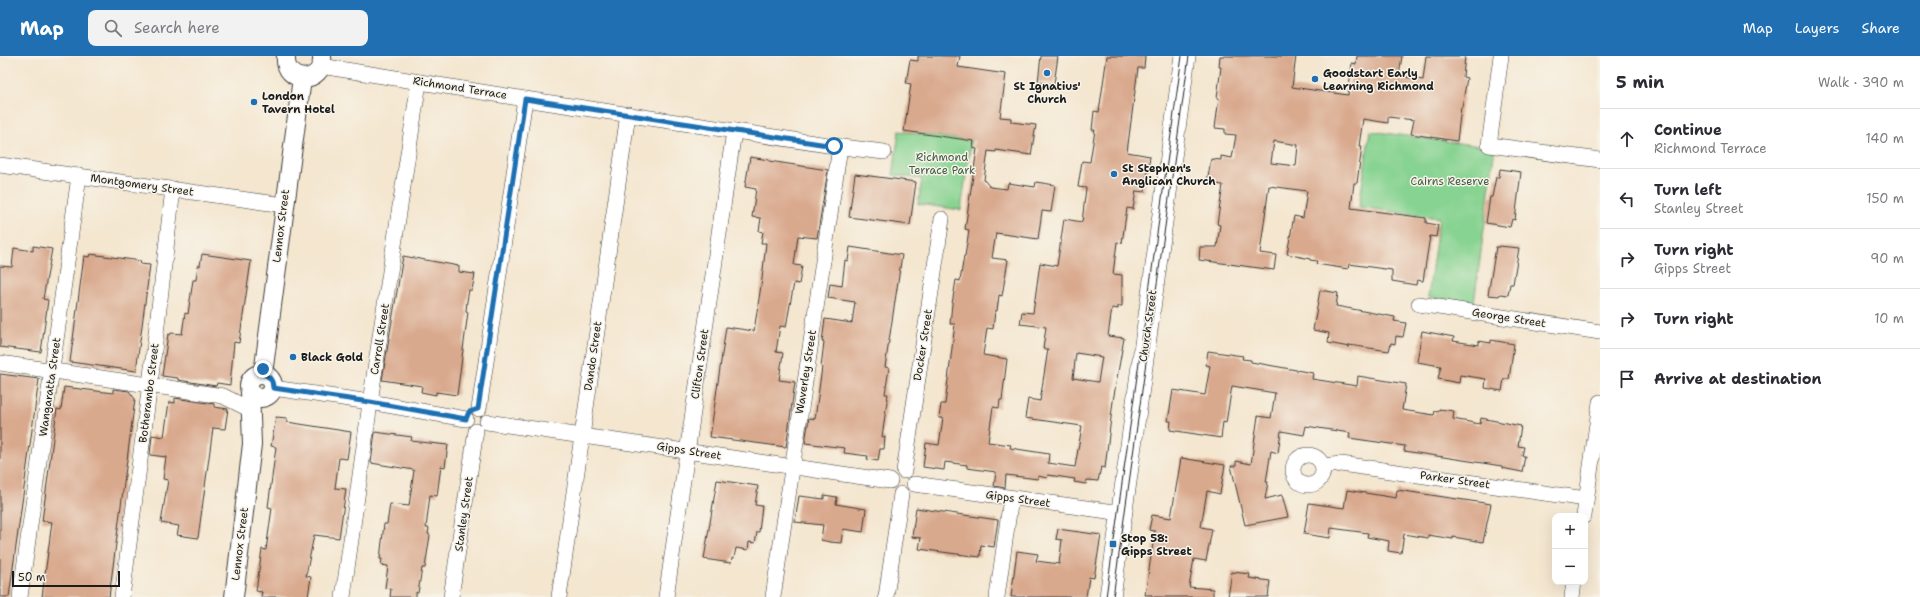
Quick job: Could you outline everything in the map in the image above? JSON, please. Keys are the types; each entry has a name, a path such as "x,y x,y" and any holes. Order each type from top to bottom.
{"main road":[{"name":"Church Street","path":"1110,597 1185,56"}],"street":[{"path":"283,56 291,73 302,78 313,75 321,61"},
{"path":"1501,56 1488,145 1600,160"},
{"name":"Richmond Terrace","path":"321,61 419,82 840,147 884,152"},
{"name":"Lennox Street","path":"234,597 252,444 268,386 284,205 302,78"},
{"name":"Carroll Street","path":"343,597 370,402 419,82"},
{"path":"478,409 525,99"},
{"name":"Dando Street","path":"559,597 628,114"},
{"name":"Clifton Street","path":"666,597 734,131"},
{"name":"Waverley Street","path":"773,597 840,147"},
{"name":"Montgomery Street","path":"0,165 284,205"},
{"name":"Wangaratta Street","path":"20,597 79,176"},
{"name":"Botherambo Street","path":"122,597 150,384 173,190"},
{"name":"Docker Street","path":"904,471 942,219"},
{"name":"George Street","path":"1419,304 1600,332"},
{"path":"0,363 223,396 249,409"},
{"path":"223,396 249,388 253,377 268,386 466,419"},
{"name":"Lennox Street","path":"249,388 252,444"},
{"path":"1584,513 1600,402"},
{"path":"478,409 486,415 482,426 469,428 466,419 469,412 478,409"},
{"name":"Gipps Street","path":"482,426 582,435 890,481"},
{"name":"Stanley Street","path":"451,597 482,426"},
{"name":"Parker Street","path":"1323,466 1341,464 1586,499"},
{"path":"904,471 910,474 914,484 908,493 901,494 894,492 890,481 893,474 904,471"},
{"name":"Gipps Street","path":"914,484 1122,513"},
{"path":"886,597 901,494"},
{"path":"997,597 1011,498"},
{"path":"1572,597 1574,585"}],"green space":[{"name":"Richmond Terrace Park","path":"899,131 971,141 961,210 918,204 922,179 893,175"},
{"name":"Cairns Reserve","path":"1370,131 1495,148 1474,303 1428,297 1439,218 1359,207"}],"building":[{"path":"918,56 960,56 958,67 1006,74 1000,117 1011,118 1011,122 1036,125 1031,155 996,150 996,152 988,151 984,180 990,187 1007,189 1008,183 1035,187 1036,182 1055,185 1051,212 1042,211 1038,239 996,233 992,258 1008,260 1002,296 999,295 993,329 987,328 983,355 1007,359 1002,400 1000,400 999,408 993,407 988,442 1011,445 1010,448 1049,454 1048,463 1075,467 1082,426 1025,418 1028,399 1040,401 1048,349 1043,349 1046,327 1020,324 1022,312 1033,313 1040,263 1057,266 1064,219 1082,222 1086,188 1078,187 1082,161 1090,162 1095,130 1092,130 1094,111 1099,112 1107,56 1145,56 1144,68 1138,68 1127,152 1150,156 1145,192 1136,191 1133,209 1127,208 1122,243 1117,242 1113,274 1122,275 1122,306 1118,306 1118,309 1112,308 1108,336 1124,338 1113,401 1105,468 1101,467 1098,481 1087,480 1086,484 1074,482 1075,479 1048,475 1047,478 1038,476 1038,479 1006,475 1005,488 994,486 996,472 967,468 967,465 945,462 944,470 923,467 926,443 939,445 943,418 939,418 941,404 945,404 955,324 950,324 952,304 956,280 960,281 965,256 969,230 965,229 977,149 973,148 974,141 904,131 911,84 906,83 910,60 918,61","holes":["1076,353 1102,357 1098,382 1073,378"]},
{"name":"St Ignatius' Church","path":"1041,56 1058,56 1054,84 1038,82"},
{"path":"1220,56 1296,56 1292,87 1348,95 1352,63 1356,64 1357,56 1402,56 1399,76 1423,80 1426,56 1465,56 1463,77 1467,78 1461,107 1457,141 1411,134 1414,120 1388,117 1388,123 1363,119 1359,146 1362,146 1357,183 1354,183 1351,208 1426,218 1426,223 1438,225 1436,237 1430,236 1423,281 1417,280 1416,285 1392,281 1392,270 1349,264 1348,269 1316,264 1317,261 1287,254 1294,216 1303,218 1307,191 1269,186 1260,253 1276,255 1274,270 1199,260 1200,247 1217,247 1220,225 1217,224 1223,185 1207,183 1211,159 1221,160 1221,156 1232,158 1236,135 1225,134 1225,129 1215,128 1219,98 1217,98 1221,67 1219,67","holes":["1274,141 1298,145 1296,166 1271,163"]},
{"path":"750,157 828,170 817,238 798,236 794,265 802,266 799,284 794,283 786,327 780,326 776,352 783,353 779,380 795,382 786,447 710,437 726,327 754,331 762,279 766,243 761,243 763,232 759,231 761,218 752,217 756,189 745,187"},
{"path":"1500,169 1521,172 1515,220 1512,219 1510,227 1486,223 1490,197 1492,197 1496,177 1499,177"},
{"path":"855,174 916,182 910,225 849,217"},
{"path":"33,246 52,249 43,299 48,300 41,352 0,347 0,266 12,267 14,248 33,251"},
{"path":"850,247 902,255 885,367 889,368 885,394 888,394 882,437 885,437 884,449 880,449 878,461 867,459 868,456 844,453 845,448 805,443 809,418 815,419 822,367 824,342 822,342 825,319 852,323 855,302 828,298 830,284 842,286 845,260 848,261"},
{"path":"1496,247 1519,248 1513,284 1510,284 1508,295 1488,295"},
{"path":"90,254 141,261 140,264 150,265 136,371 70,362 84,256 89,257"},
{"path":"202,254 251,261 239,343 234,342 230,385 217,383 216,386 162,376 168,334 182,334 185,313 188,314 193,280 196,280 198,265 200,266"},
{"path":"403,256 459,266 459,272 475,274 472,290 469,290 467,301 466,311 468,312 457,395 436,392 436,395 421,392 422,386 382,380"},
{"path":"1320,290 1338,293 1336,306 1395,317 1394,321 1406,323 1403,337 1396,336 1395,344 1391,343 1389,351 1349,345 1349,347 1328,343 1329,333 1313,330"},
{"path":"1422,331 1454,337 1453,341 1479,345 1479,341 1491,343 1491,340 1514,344 1509,379 1504,379 1502,391 1485,388 1486,379 1460,375 1459,383 1438,379 1441,366 1417,362"},
{"path":"1208,351 1243,356 1242,359 1251,360 1251,362 1313,373 1312,379 1357,386 1358,376 1406,384 1402,410 1434,415 1435,411 1439,412 1439,409 1454,411 1453,419 1480,424 1481,418 1521,426 1518,446 1524,447 1522,456 1525,456 1522,472 1502,468 1502,466 1404,451 1405,446 1349,438 1350,433 1306,426 1304,435 1281,431 1278,453 1271,451 1265,499 1282,495 1288,517 1245,525 1231,466 1236,466 1236,461 1251,464 1258,416 1271,418 1275,393 1232,386 1226,423 1223,422 1221,438 1170,430 1171,421 1168,421 1173,390 1205,395 1210,366 1206,365"},
{"path":"0,374 39,379 9,597 0,597"},
{"path":"64,387 113,393 113,389 129,391 135,399 109,597 42,597 52,522 42,521 57,409 61,410"},
{"path":"175,398 214,404 214,407 228,409 225,429 213,428 198,538 177,535 179,526 161,523 168,480 163,479 166,457 150,455 152,435 164,437 169,402 175,403"},
{"path":"276,417 287,418 287,422 351,432 347,459 339,458 335,488 346,489 339,538 314,535 306,576 311,577 308,597 261,597 262,592 256,591 262,549 266,550 272,508 268,507 276,447 271,446"},
{"path":"375,432 412,437 411,441 448,445 445,467 441,466 437,496 430,495 426,528 429,528 428,534 430,535 425,568 422,568 416,597 390,597 391,589 385,588 388,566 381,565 382,559 380,559 384,524 387,524 390,504 409,506 414,470 371,463"},
{"path":"1181,458 1225,465 1220,494 1207,491 1201,527 1212,529 1210,540 1206,561 1194,559 1189,587 1213,589 1213,597 1152,597 1152,595 1145,595 1155,531 1149,530 1152,515 1171,518"},
{"path":"717,480 758,486 755,505 762,506 759,532 757,532 755,543 749,542 748,550 736,548 734,558 732,558 731,563 704,559"},
{"path":"1347,490 1396,498 1397,490 1491,504 1483,542 1453,537 1453,539 1428,535 1428,538 1404,534 1401,553 1388,551 1389,541 1367,537 1368,533 1331,528 1330,538 1304,534 1309,503 1344,508"},
{"path":"824,495 837,497 836,504 866,509 863,532 843,529 841,543 830,542 821,540 823,525 795,522 799,496 824,499"},
{"path":"916,508 998,520 994,547 981,545 980,557 919,549 921,538 912,537"},
{"path":"1058,529 1101,535 1094,578 1089,577 1086,597 1011,597 1017,551 1038,554 1036,561 1059,564 1062,540 1056,539"},
{"path":"1232,572 1250,574 1249,578 1270,581 1268,597 1228,597"}],"tram line":[{"path":"1106,597 1182,56"},
{"path":"1113,597 1189,56"}],"place":[{"name":"St Ignatius' Church","path":"1047,73"},
{"name":"Goodstart Early Learning Richmond","path":"1315,79"},
{"name":"London Tavern Hotel","path":"254,102"},
{"name":"St Stephen's Anglican Church","path":"1114,174"},
{"name":"Black Gold","path":"293,357"},
{"name":"Stop 58: Gipps Street","path":"1113,544"}],"route":[{"path":"263,369 262,374 270,377 273,388 370,402 466,419 469,412 478,409 525,99 834,146"}]}
